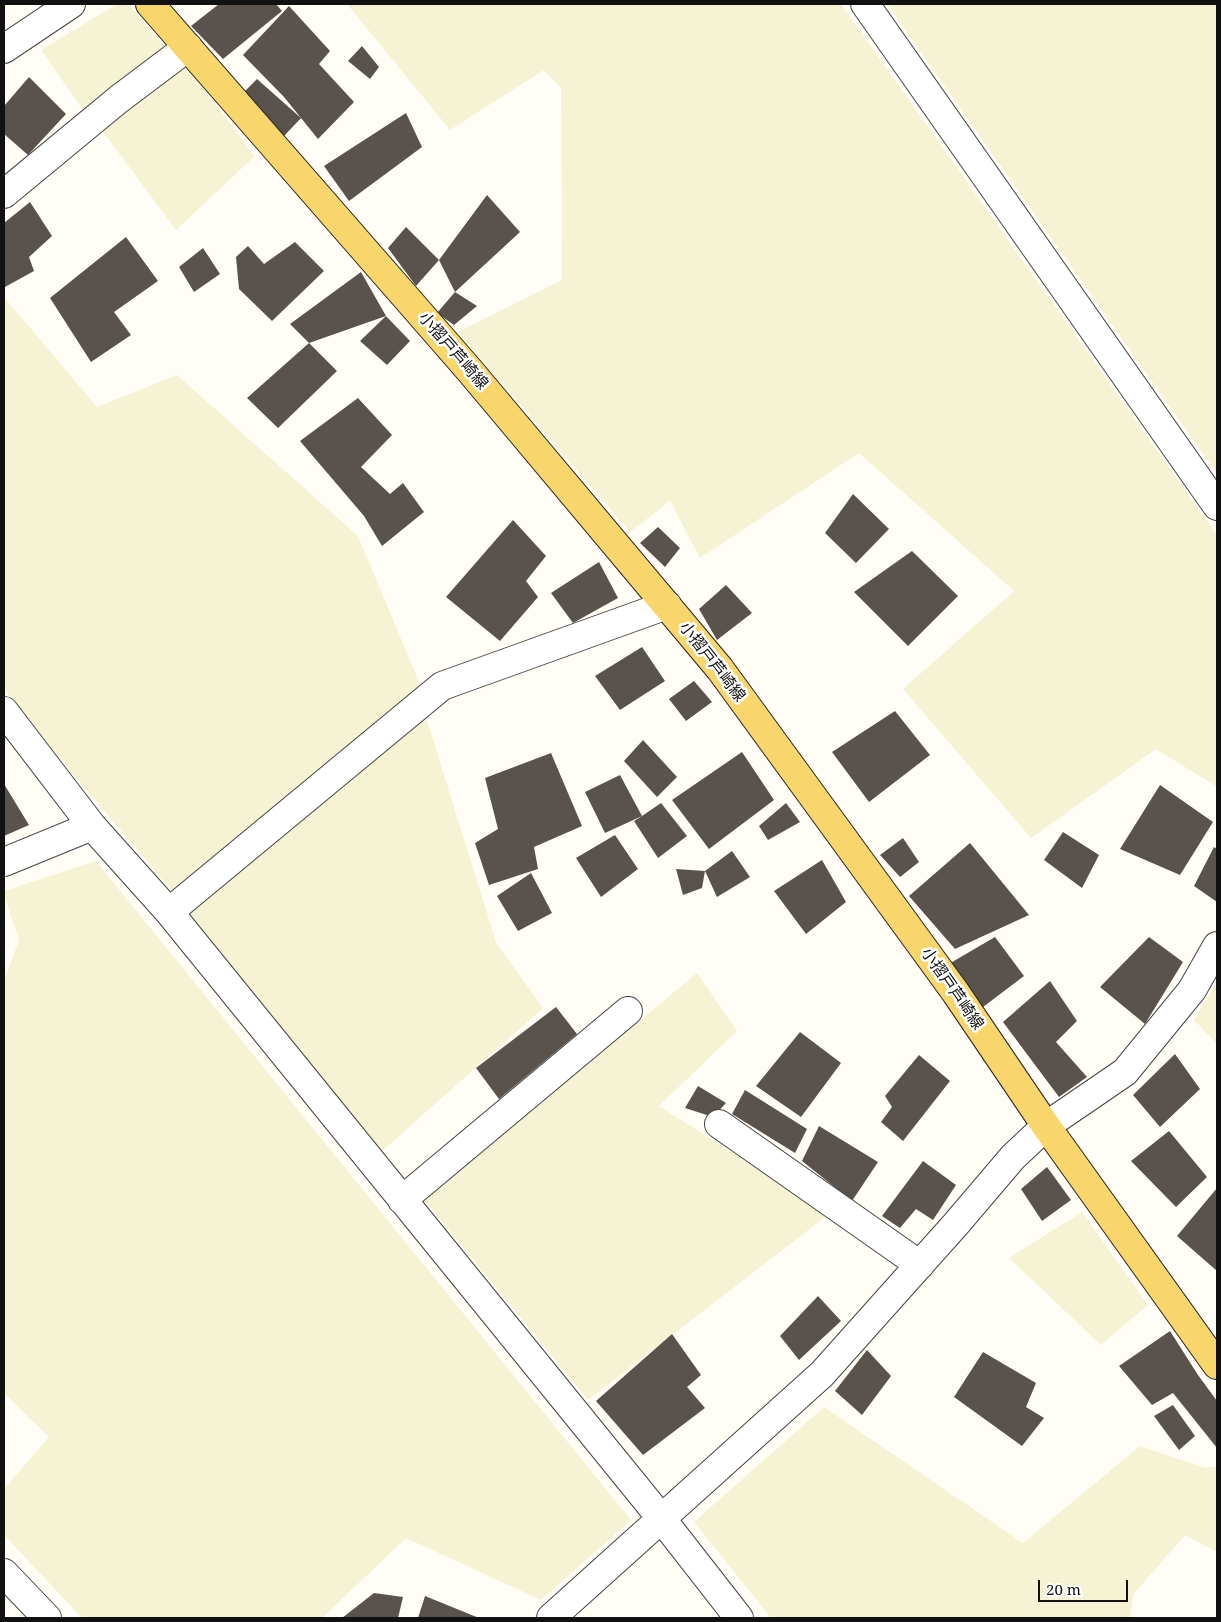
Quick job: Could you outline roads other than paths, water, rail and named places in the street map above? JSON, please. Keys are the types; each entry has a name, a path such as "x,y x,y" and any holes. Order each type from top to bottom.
{"main road":[{"name":"小摺戸芦崎線","path":"150,4 471,372 720,669 956,993 1046,1126 1217,1365"}],"street":[{"path":"4,49 71,4"},
{"path":"865,4 1217,506"},
{"path":"4,194 119,99 188,47"},
{"path":"169,912 442,686 667,605"},
{"path":"4,711 92,826 169,912 661,1518 739,1618"},
{"path":"4,862 92,826"},
{"path":"551,1618 822,1374 920,1265 1013,1157 1046,1126 1125,1072 1192,990 1217,946"},
{"path":"402,1200 628,1011"},
{"path":"719,1124 920,1265"},
{"path":"4,1573 47,1618"}]}
